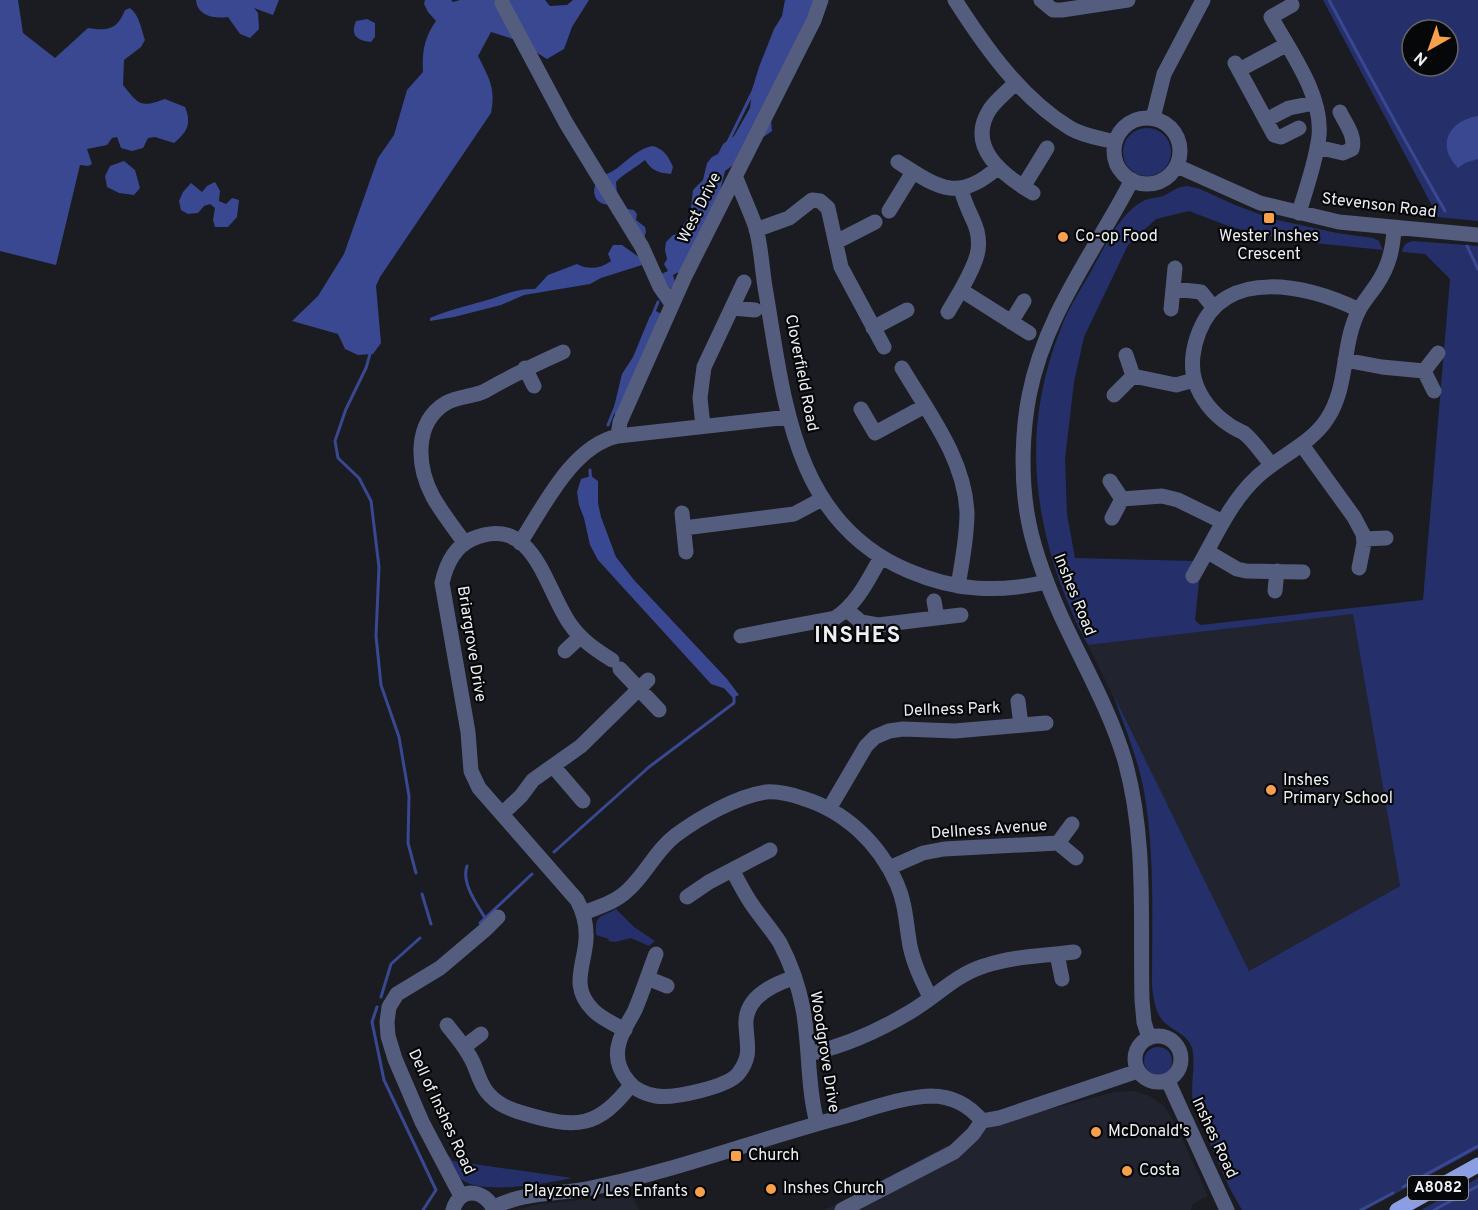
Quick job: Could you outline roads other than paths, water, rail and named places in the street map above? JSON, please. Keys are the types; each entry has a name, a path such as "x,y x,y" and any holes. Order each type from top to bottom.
{"main road":[{"name":"A8082","path":"1397,1210 1478,1165"}],"street":[{"name":"West Drive","path":"615,436 672,304 814,20 821,0"},
{"path":"956,0 998,61 1016,82 1053,116 1071,129 1086,135 1115,141"},
{"path":"1041,0 1053,10 1126,0"},
{"path":"1153,118 1164,74 1203,0"},
{"path":"502,3 566,123 642,247 660,287 672,304"},
{"path":"1292,5 1271,17 1304,75 1314,103 1319,135 1299,213"},
{"path":"1287,45 1237,67 1274,135 1281,137 1299,128"},
{"path":"1016,82 990,110 984,122 983,144 989,157 997,168 1028,190 1047,148"},
{"path":"1266,120 1289,108 1314,103"},
{"path":"1317,147 1343,153 1352,149 1354,143 1340,112"},
{"path":"1153,118 1163,121 1177,136 1180,156 1171,174 1152,184 1142,184 1131,180 1116,164 1113,153 1115,141 1119,132 1134,120 1153,118"},
{"path":"898,162 933,184 961,189 973,186 997,168"},
{"name":"Stevenson Road","path":"1177,165 1260,203 1299,213 1339,222 1478,235"},
{"path":"889,211 914,172"},
{"name":"Cloverfield Road","path":"736,178 756,230 789,417 806,470 822,499 838,519 881,557 930,580 958,586 998,590 1047,582"},
{"name":"Inshes Road","path":"1131,180 1065,294 1044,340 1029,396 1023,454 1027,514 1047,582 1107,711 1124,761 1135,806 1140,846 1142,1000 1144,1022 1149,1038"},
{"path":"948,312 978,259 980,248 979,235 967,210 961,189"},
{"path":"756,230 789,218 812,200 820,201 828,208 841,267 884,347"},
{"path":"836,242 875,222"},
{"path":"1192,576 1245,489 1271,464 1302,445 1317,432 1332,411 1340,390 1348,335 1359,310 1384,274 1390,260 1394,228"},
{"path":"1171,309 1175,268"},
{"path":"703,426 700,398 704,367 744,282"},
{"path":"1271,464 1253,442 1213,412 1202,397 1194,380 1192,358 1201,325 1214,308 1226,298 1245,289 1261,285 1278,286 1329,297 1359,310"},
{"path":"1174,289 1201,292 1214,308"},
{"path":"962,290 1029,333"},
{"path":"1011,322 1024,301"},
{"path":"732,308 755,310"},
{"path":"873,328 908,310"},
{"path":"563,352 525,368 485,391 448,402 436,410 422,434 421,462 426,481 464,542 490,534 505,535 520,543 536,558 569,622 580,637 644,685 659,710"},
{"path":"1424,370 1438,353"},
{"path":"1126,355 1133,376"},
{"path":"1345,360 1382,367 1424,370"},
{"path":"525,368 534,386"},
{"path":"902,368 955,459 964,487 967,511 966,536 958,586"},
{"path":"1424,370 1434,391"},
{"path":"1133,376 1176,385 1194,380"},
{"path":"1114,395 1133,376"},
{"path":"861,409 874,433 925,406"},
{"path":"520,543 569,469 595,444 615,436 789,417"},
{"path":"1302,445 1354,517 1363,534 1359,568"},
{"path":"1110,481 1122,499"},
{"path":"1122,499 1162,496 1178,500 1223,522"},
{"path":"686,552 683,520 794,514 822,499"},
{"path":"1112,518 1122,499"},
{"path":"1364,540 1386,538"},
{"name":"Briargrove Drive","path":"464,542 453,554 446,567 442,583 468,732 471,771 479,788 551,868 584,912"},
{"path":"1208,552 1237,569 1246,571 1303,572"},
{"path":"741,636 835,618 847,610 856,599 881,557"},
{"path":"1275,591 1277,571"},
{"path":"934,601 937,618"},
{"path":"847,610 861,622 878,625 961,615"},
{"path":"565,651 580,637"},
{"path":"502,814 521,796 533,780 581,746 644,685"},
{"path":"1018,701 1021,725"},
{"name":"Dellness Park","path":"829,809 866,746 875,737 889,731 903,729 955,731 1046,723"},
{"path":"553,766 583,801"},
{"path":"625,1030 593,1011 580,987 579,976 586,941 584,912 614,901 628,891 658,853 675,836 698,820 732,802 750,795 768,792 786,793 829,809 849,821 864,834 889,868 905,906 914,962 930,997"},
{"path":"1072,824 1058,843 1076,858"},
{"name":"Dellness Avenue","path":"889,868 923,853 944,849 1058,843"},
{"path":"687,897 770,850"},
{"path":"732,870 752,905 781,945 793,978"},
{"name":"Dell of Inshes Road","path":"461,1196 422,1122 395,1059 388,1036 387,1022 389,1007 397,994 440,968 498,917"},
{"path":"809,1054 840,1045 912,1011 958,977 983,966 1010,959 1074,952"},
{"path":"447,1025 470,1055 479,1080 487,1093 497,1102 510,1109 552,1122 566,1124 585,1122 612,1107 632,1085 621,1073 617,1057 619,1042 656,954"},
{"path":"1057,954 1062,979"},
{"path":"647,978 667,986"},
{"name":"Woodgrove Drive","path":"632,1085 644,1093 658,1097 722,1085 736,1076 746,1063 749,1049 746,1024 753,1001 763,990 793,978 802,1008 809,1054 809,1087 817,1123"},
{"path":"464,1047 481,1034"},
{"path":"1165,1037 1172,1041 1181,1054 1179,1070 1168,1081 1155,1083 1142,1077 1138,1071 1135,1065 1136,1052 1143,1041 1149,1038 1165,1037"},
{"path":"842,1210 954,1152 973,1134 982,1121 999,1118 1138,1071"},
{"name":"Inshes Road","path":"1168,1081 1227,1210"},
{"path":"453,1210 461,1196 471,1193 488,1200 493,1209 508,1199 588,1189 635,1179 817,1123 910,1099 929,1096 946,1097 960,1102 982,1121"}],"waterway":[{"path":"416,873 408,843 409,796 399,737 381,685 376,636 379,567 371,501 359,478 338,458 335,441 346,409 366,368 372,347 363,286 386,244 482,105 459,50 480,28 484,0"},
{"path":"696,207 798,0"},
{"path":"1329,0 1445,211"},
{"path":"1467,246 1478,269"},
{"path":"608,425 658,302"},
{"path":"554,852 649,767 734,703 734,697 594,542 590,470"},
{"path":"467,866 468,886 485,918"},
{"path":"480,923 532,874"},
{"path":"422,894 431,924"},
{"path":"381,997 391,964 420,938"},
{"path":"377,1007 372,1022 384,1080 436,1190 423,1210"},
{"path":"1403,1187 1478,1146"},
{"path":"1434,1210 1478,1186"},
{"path":"1361,1210 1393,1193"}],"place":[{"name":"Wester Inshes Crescent","path":"1269,218"},
{"name":"Co-op Food","path":"1063,237"},
{"name":"Inshes Primary School","path":"1271,790"},
{"name":"McDonald's","path":"1096,1132"},
{"name":"Church","path":"736,1156"},
{"name":"Costa","path":"1127,1171"},
{"name":"Inshes Church","path":"771,1189"},
{"name":"Playzone / Les Enfants","path":"700,1192"}],"district":[{"name":"INSHES","path":"858,636"}]}
